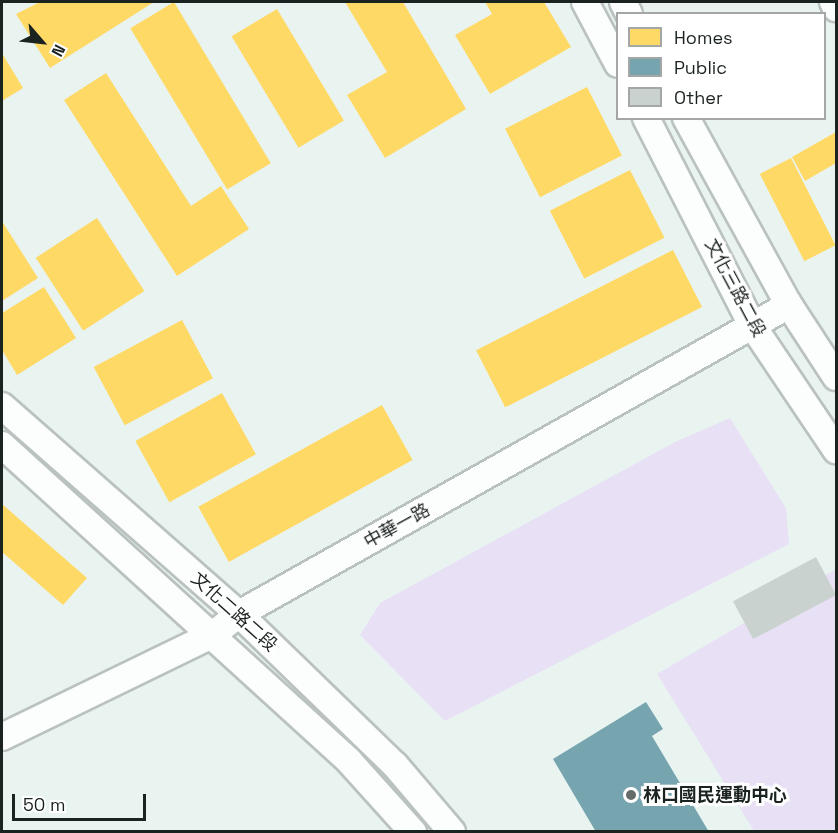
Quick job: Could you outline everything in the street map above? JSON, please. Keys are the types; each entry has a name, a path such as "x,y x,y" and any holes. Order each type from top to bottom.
{"street":[{"path":"585,2 616,60"},
{"path":"833,2 837,8"},
{"name":"文化三路二段","path":"647,120 752,325 837,450"},
{"path":"687,120 789,305 837,377"},
{"name":"中華一路","path":"2,737 214,634 238,614 789,305"},
{"name":"文化二路二段","path":"2,406 238,614 395,765 452,831"},
{"path":"5,456 32,434"},
{"name":"文化二路二段","path":"5,456 214,634 349,761 412,831"}],"shaded area":[{"path":"730,418 786,508 789,544 445,721 360,635 380,603 675,442"},
{"path":"836,569 836,831 754,831 657,674"}],"building: Homes":[{"path":"40,2 154,2 50,68 16,14"},
{"path":"174,2 271,163 227,189 130,28"},
{"path":"345,2 403,2 466,109 385,158 347,95 387,72"},
{"path":"485,2 544,2 571,47 490,94 455,35 492,14"},
{"path":"277,9 344,120 299,148 232,36"},
{"path":"2,53 23,88 2,101"},
{"path":"106,73 191,206 221,186 249,229 177,276 64,100"},
{"path":"587,87 622,156 540,197 505,129"},
{"path":"836,132 836,163 805,181 792,157"},
{"path":"791,158 835,245 804,261 760,174"},
{"path":"630,170 665,238 584,279 550,211"},
{"path":"97,218 144,291 83,331 36,258"},
{"path":"2,221 38,278 2,301"},
{"path":"673,250 702,307 505,407 476,350"},
{"path":"44,287 76,338 17,375 2,350 2,313"},
{"path":"182,320 213,378 125,425 94,367"},
{"path":"222,393 256,454 169,502 135,441"},
{"path":"382,405 413,460 229,562 198,507"},
{"path":"2,504 87,578 63,605 2,552"}],"building: Public":[{"name":"林口國民運動中心","path":"646,702 663,729 652,736 709,832 596,832 553,759"}],"building: Other":[{"path":"816,557 836,595 753,639 733,601"}],"place":[{"name":"林口國民運動中心","path":"631,795"}]}
